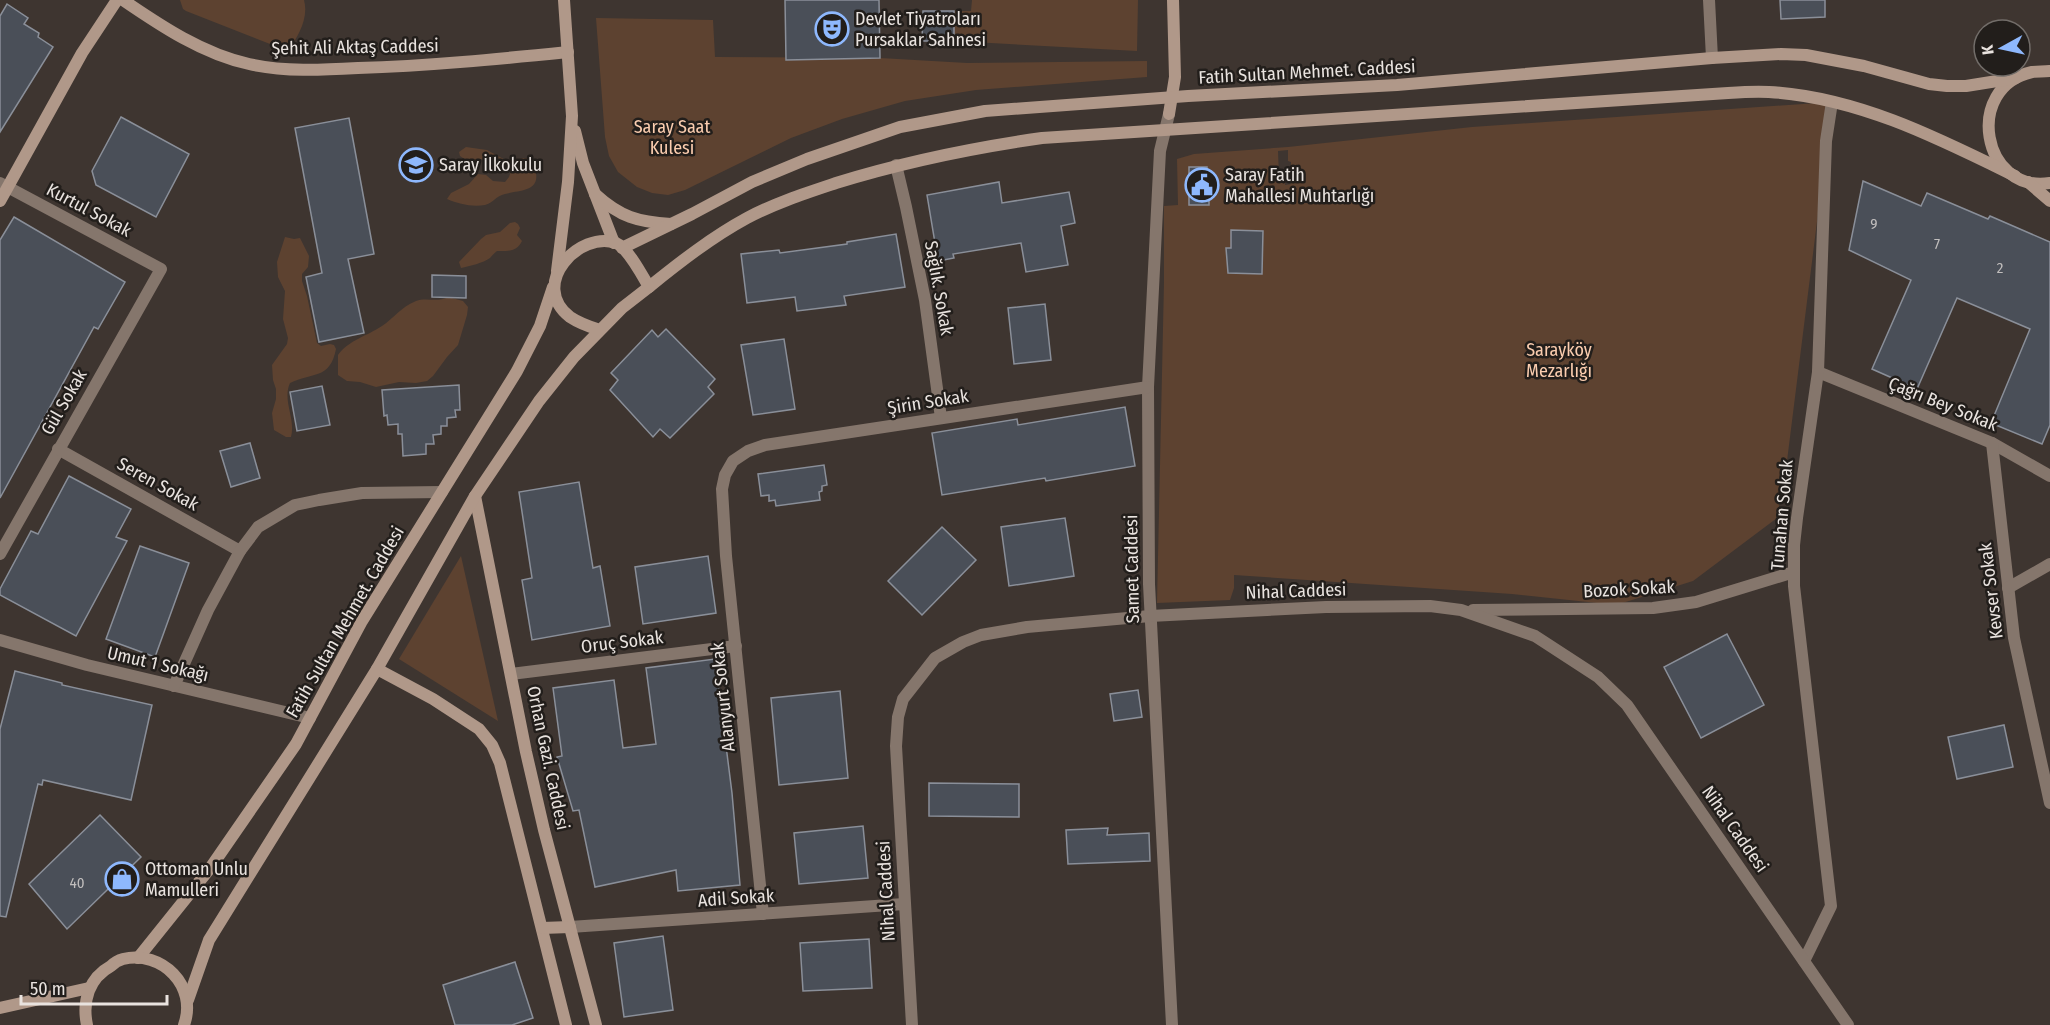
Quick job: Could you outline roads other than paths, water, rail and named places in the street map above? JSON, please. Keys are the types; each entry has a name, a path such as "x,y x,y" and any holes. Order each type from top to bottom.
{"street":[{"path":"0,201 4,185 82,53 117,0"},
{"name":"Şehit Ali Aktaş Caddesi","path":"123,0 153,20 219,55 248,64 274,68 389,67 567,52"},
{"path":"557,271 568,182 572,116 564,0"},
{"path":"1172,98 1173,0"},
{"path":"1709,0 1712,58"},
{"name":"Fatih Sultan Mehmet. Caddesi","path":"138,958 211,867 296,744 362,621 487,422 531,344 547,307 557,271 580,248 600,242 618,245 672,224 752,182 807,159 900,127 985,111 1396,85 1781,54 1806,55 1864,66 1929,84 1947,86 1966,86 2016,78"},
{"name":"Fatih Sultan Mehmet. Caddesi","path":"2032,72 2050,71"},
{"path":"2016,78 2003,89 1993,103 1988,118 1988,136 1993,152 2002,166 2050,201"},
{"path":"188,1022 188,1000 210,940 377,669 475,496 539,401 574,357 622,308 681,262 762,211 807,192 896,165 954,152 1042,138 1769,92 1832,102 1878,115 1953,145 2021,179 2050,183"},
{"name":"Samet Caddesi","path":"1172,98 1160,151 1148,387 1150,616 1172,1025"},
{"name":"Tunahan Sokak","path":"1804,961 1832,906 1794,572 1797,518 1818,372 1826,141 1832,102"},
{"path":"572,116 592,191 618,245 634,262 649,287"},
{"name":"Sağlık. Sokak","path":"896,165 925,300 940,418"},
{"name":"Kurtul Sokak","path":"4,185 161,269"},
{"path":"592,191 610,207 633,219 672,224"},
{"name":"Gül Sokak","path":"0,554 161,269"},
{"path":"554,286 562,309 571,318 600,330"},
{"name":"Çağrı Bey Sokak","path":"1818,372 1992,443 2050,476"},
{"name":"Şirin Sokak","path":"725,475 733,461 748,451 765,445 1148,387"},
{"name":"Kevser Sokak","path":"1992,443 2014,638 2050,803"},
{"name":"Seren Sokak","path":"58,449 240,551"},
{"name":"Alanyurt Sokak","path":"725,475 722,489 726,556 763,914"},
{"path":"174,686 208,610 240,551 258,527 295,506 362,494 442,492"},
{"name":"Orhan Gazi. Caddesi","path":"475,496 536,796 596,1025"},
{"path":"2008,588 2050,564"},
{"name":"Bozok Sokak","path":"1461,610 1653,608 1696,602 1794,572"},
{"name":"Nihal Caddesi","path":"912,1025 896,746 898,717 903,699 935,658 981,634 1027,627 1150,616 1326,606 1430,606 1461,610 1535,636 1598,676 1627,705 1848,1025"},
{"name":"Umut 1 Sokağı","path":"1,643 310,718"},
{"name":"Oruç Sokak","path":"511,674 736,646"},
{"path":"377,669 442,705 479,729 492,745 500,763 566,1025"},
{"name":"Adil Sokak","path":"570,927 904,904"},
{"path":"542,928 570,927"},
{"path":"87,1025 84,1014 89,988 106,968 122,959 138,958 156,962 170,970 182,984 188,1000"},
{"path":"0,1008 89,988"}],"place":[{"name":"Devlet Tiyatroları Pursaklar Sahnesi","path":"832,29"},
{"name":"Saray İlkokulu","path":"416,165"},
{"name":"Saray Fatih Mahallesi Muhtarlığı","path":"1202,185"},
{"name":"Ottoman Unlu Mamulleri","path":"122,879"}],"park label":[{"name":"Saray Saat Kulesi","path":"672,137"},
{"name":"Sarayköy Mezarlığı","path":"1559,360"}]}
